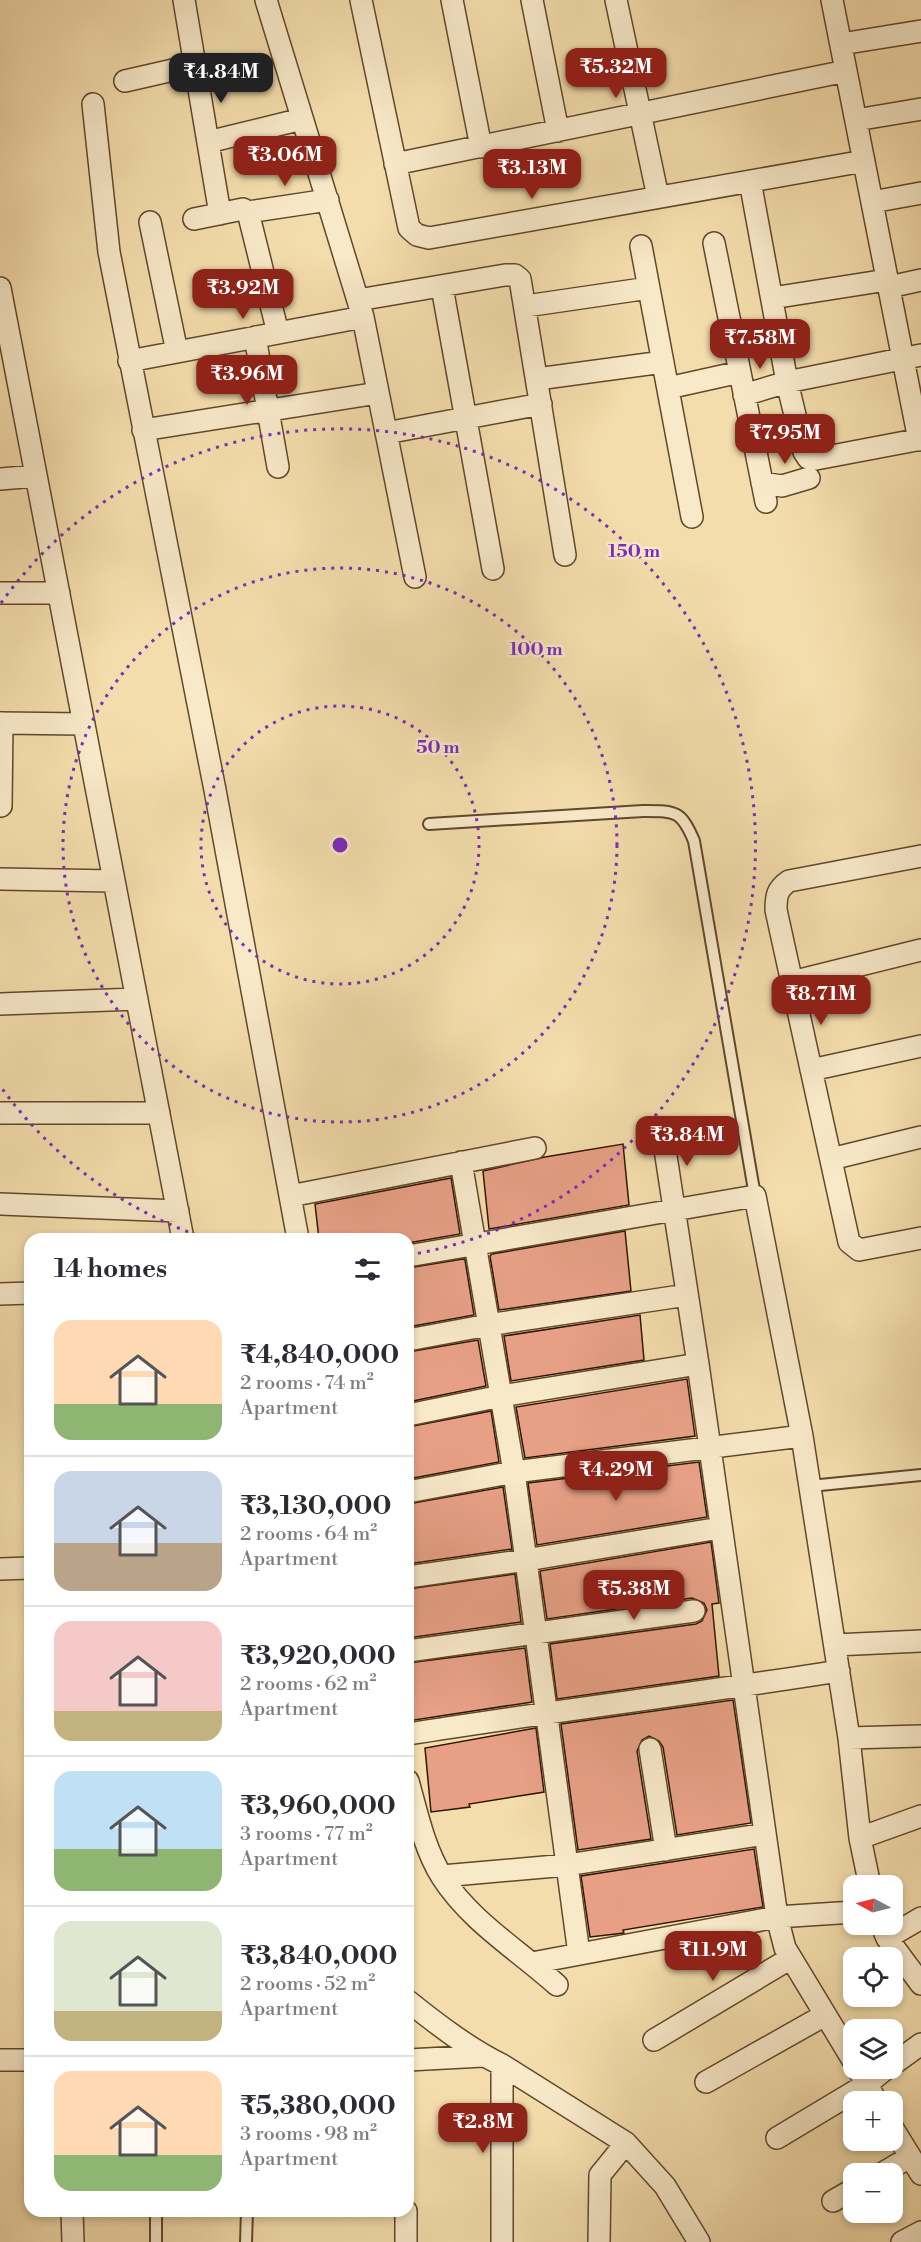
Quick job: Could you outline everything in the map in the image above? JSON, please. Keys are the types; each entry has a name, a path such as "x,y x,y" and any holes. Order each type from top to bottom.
{"street":[{"path":"184,0 220,214"},
{"path":"266,0 360,308 415,577"},
{"path":"362,0 395,164 410,228 417,235 429,238 864,161"},
{"path":"452,0 481,147"},
{"path":"532,0 558,130"},
{"path":"616,0 658,197"},
{"path":"750,181 787,382 804,452 808,459 920,440 912,357 888,283 832,0"},
{"path":"841,44 921,31"},
{"path":"125,81 195,65"},
{"path":"395,164 846,71"},
{"path":"93,104 109,252 215,789 297,1233"},
{"path":"856,120 921,109"},
{"path":"208,142 303,119"},
{"path":"872,202 921,193"},
{"path":"194,219 243,209 248,212 327,200"},
{"path":"248,212 278,333"},
{"path":"150,222 177,352"},
{"path":"714,243 764,493 809,478"},
{"path":"641,246 692,517"},
{"path":"129,361 278,333 360,308 442,287 515,275 520,279 526,306 565,555"},
{"path":"772,298 921,280"},
{"path":"442,287 493,569"},
{"path":"0,288 5,337 59,592 182,1233"},
{"path":"526,306 649,288"},
{"path":"255,337 278,466"},
{"path":"744,395 787,382 912,357"},
{"path":"537,379 663,362"},
{"path":"668,388 740,372"},
{"path":"143,430 378,393"},
{"path":"386,433 541,404"},
{"path":"0,479 36,476"},
{"path":"0,593 59,592"},
{"path":"2,806 1,723 84,724"},
{"path":"921,856 806,876 789,881 780,887 776,897 776,910 849,1242 859,1250 921,1238"},
{"path":"0,879 114,881"},
{"path":"792,982 921,951"},
{"path":"0,1004 137,999"},
{"path":"811,1070 921,1046"},
{"path":"0,1113 159,1113"},
{"path":"662,1130 777,1917 785,1948 843,2044"},
{"path":"831,1158 921,1137"},
{"path":"290,1196 535,1148"},
{"path":"461,1162 514,1472 579,1954"},
{"path":"414,1255 755,1196 802,1436 849,1738 860,1838 868,1875"},
{"path":"0,1204 178,1211"},
{"path":"0,1294 24,1293"},
{"path":"414,1339 488,1325 687,1295"},
{"path":"414,1414 501,1396 698,1364"},
{"path":"414,1491 514,1472 802,1436"},
{"path":"414,1576 720,1528"},
{"path":"0,1569 24,1568"},
{"path":"414,1650 694,1611"},
{"path":"835,1645 921,1641"},
{"path":"414,1733 839,1671"},
{"path":"849,1738 921,1736"},
{"path":"650,1749 666,1850"},
{"path":"414,1803 424,1839 442,1876 466,1908 557,1985"},
{"path":"860,1838 921,1816"},
{"path":"442,1876 567,1865 765,1834"},
{"path":"532,1963 777,1917 843,1913"},
{"path":"903,1924 921,1918"},
{"path":"887,1935 921,1984"},
{"path":"654,2040 791,1958"},
{"path":"414,2006 483,2056 502,2065 626,2144 665,2186 699,2242"},
{"path":"706,2082 825,2015"},
{"path":"903,2057 921,2044"},
{"path":"414,2060 483,2056"},
{"path":"0,2060 24,2060"},
{"path":"502,2065 502,2242"},
{"path":"777,2138 867,2085"},
{"path":"599,2242 600,2175 626,2144"},
{"path":"903,2144 916,2165"},
{"path":"833,2201 843,2195"},
{"path":"72,2217 73,2242"},
{"path":"405,2217 406,2242"},
{"path":"902,2242 921,2232"}],"lane":[{"path":"429,824 643,811 670,811 686,822 694,841 755,1196"},
{"path":"810,1486 921,1474"},
{"path":"156,2217 156,2242"},
{"path":"246,2242 247,2217"}],"building":[{"path":"623,1144 629,1205 489,1229 483,1171 545,1157"},
{"path":"451,1178 460,1234 414,1242 414,1233 318,1233 315,1204"},
{"path":"625,1231 631,1291 499,1310 490,1256 492,1254"},
{"path":"465,1260 474,1315 414,1326 414,1267"},
{"path":"640,1315 644,1360 511,1381 504,1336"},
{"path":"478,1340 486,1386 414,1401 414,1351"},
{"path":"687,1379 695,1436 525,1458 516,1407"},
{"path":"491,1411 499,1462 414,1478 414,1426"},
{"path":"699,1462 707,1517 537,1545 528,1483"},
{"path":"503,1487 512,1549 414,1563 414,1503"},
{"path":"711,1542 719,1603 712,1604 719,1676 557,1699 550,1644 696,1624 702,1621 707,1610 704,1603 692,1598 547,1619 540,1571"},
{"path":"515,1574 521,1622 414,1637 414,1588"},
{"path":"525,1648 532,1702 414,1720 414,1662"},
{"path":"733,1700 751,1823 677,1835 663,1747 659,1741 649,1736 642,1740 637,1751 651,1839 578,1850 561,1724"},
{"path":"536,1728 544,1792 469,1804 470,1807 431,1812 425,1748"},
{"path":"754,1849 763,1907 623,1930 624,1933 590,1937 581,1876"}]}
